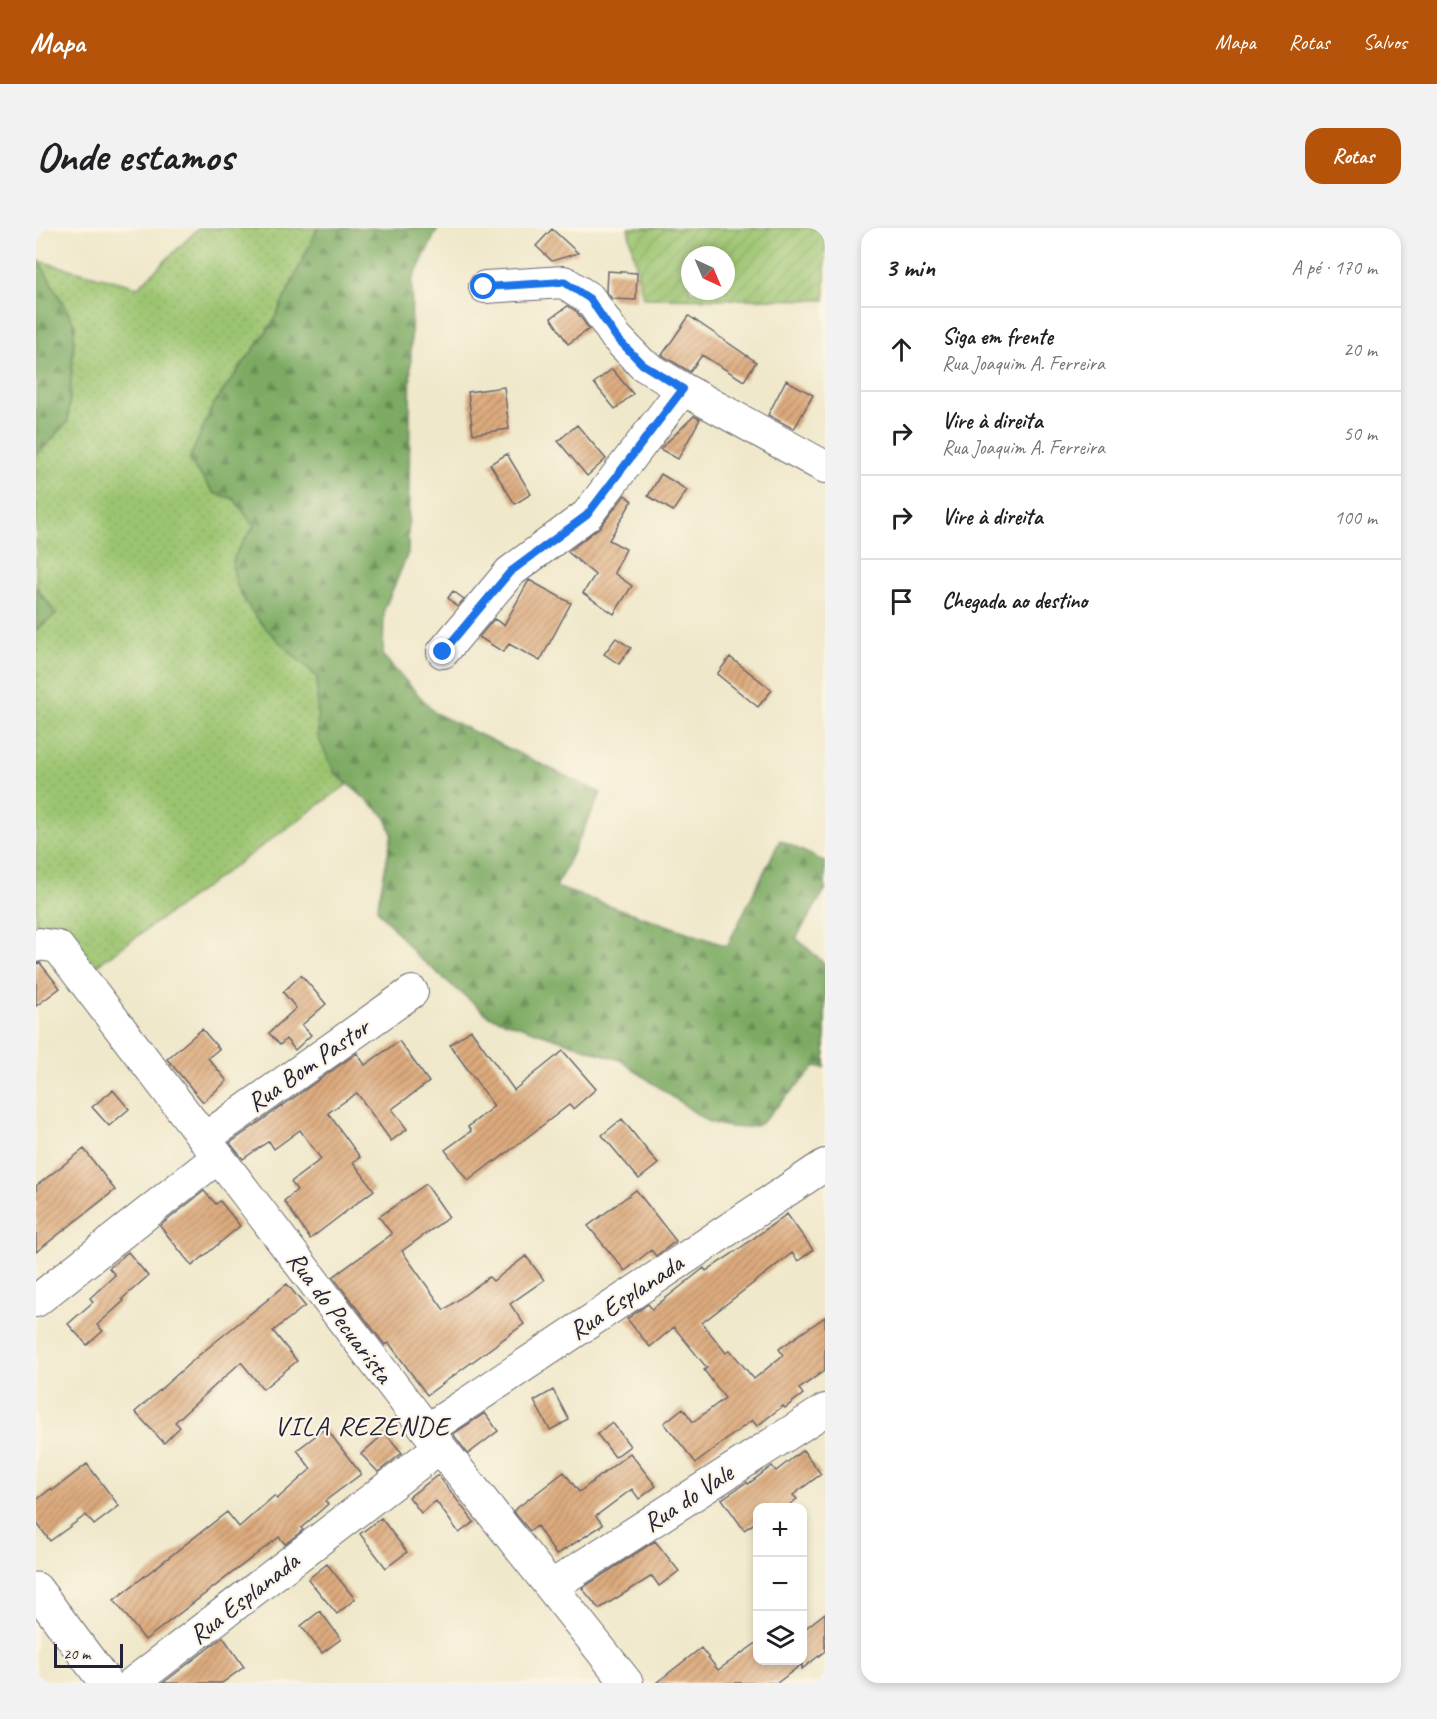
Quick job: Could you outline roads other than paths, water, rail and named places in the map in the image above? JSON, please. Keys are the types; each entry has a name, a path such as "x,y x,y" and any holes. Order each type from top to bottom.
{"main road":[{"path":"36,1589 106,1683"}],"street":[{"path":"484,287 564,282 590,299 616,337 642,364 825,467"},
{"path":"443,652 510,572 587,515 683,389"},
{"name":"Rua do Pecuarista","path":"47,947 211,1148 434,1439 627,1683"},
{"name":"Rua Bom Pastor","path":"36,1301 211,1148 412,992"},
{"name":"Rua Esplanada","path":"134,1683 434,1439 825,1165"},
{"name":"Rua do Vale","path":"552,1586 825,1410"}],"district":[{"name":"VILA REZENDE","path":"362,1426"}]}
